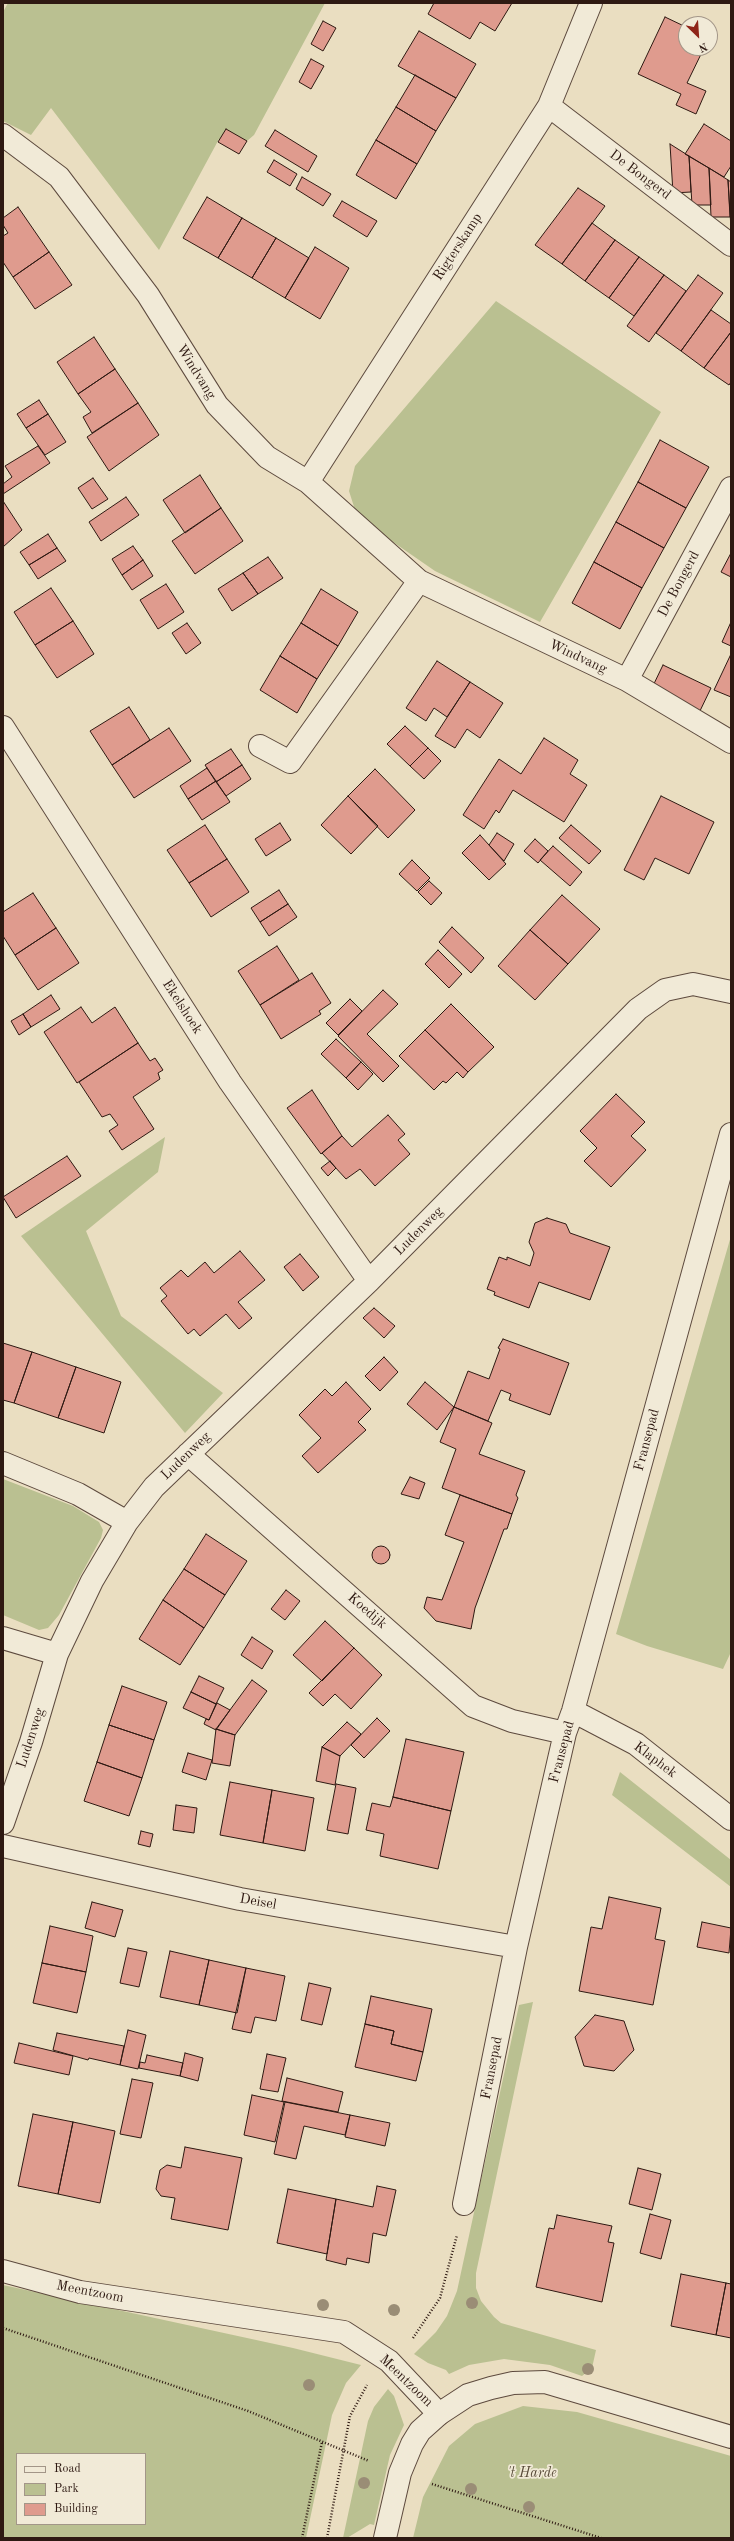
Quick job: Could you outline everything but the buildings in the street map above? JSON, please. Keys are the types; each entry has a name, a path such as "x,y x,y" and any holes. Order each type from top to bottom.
{"street":[{"name":"Rigterskamp","path":"308,482 549,106 591,3"},
{"name":"De Bongerd","path":"549,106 731,245"},
{"name":"Windvang","path":"3,136 59,177 148,295 217,405 267,457 308,482 419,581 627,680 731,742"},
{"name":"De Bongerd","path":"627,680 731,488"},
{"path":"260,746 290,762 419,581"},
{"name":"Ekelshoek","path":"3,727 230,1082 369,1281"},
{"name":"Ludenweg","path":"3,1823 31,1742 57,1654 92,1581 127,1522 154,1487 369,1281 638,1009 665,990 693,984 731,992"},
{"name":"Fransepad","path":"464,2204 516,1947 565,1733 573,1711 731,1134"},
{"name":"Koedijk","path":"188,1454 473,1706 512,1721 565,1733"},
{"path":"3,1463 78,1494 127,1522"},
{"path":"3,1638 57,1654"},
{"name":"Klaphek","path":"573,1711 636,1744 731,1819"},
{"name":"Deisel","path":"3,1846 240,1899 516,1947"},
{"name":"Meentzoom","path":"3,2271 80,2292 344,2332 389,2361 439,2414 468,2395 513,2383 545,2382 731,2437"},
{"path":"385,2538 400,2473 412,2444 420,2431 439,2414"}],"path":[{"path":"327,2538 350,2416 372,2377 414,2337 440,2298 464,2204"},
{"path":"3,2328 248,2411 400,2473 601,2538"},
{"path":"302,2538 322,2442"}],"green space":[{"path":"8,3 325,3 254,135 247,141 228,138 219,139 159,250 51,108 31,135 3,121 3,12"},
{"path":"496,301 661,412 540,622 435,571 380,533 356,513 349,491 355,466"},
{"path":"165,1137 158,1172 86,1231 121,1316 223,1393 185,1433 21,1236"},
{"path":"731,1236 731,1652 723,1669 647,1646 616,1634"},
{"path":"3,1479 73,1506 99,1522 103,1530 101,1538 59,1615 48,1628 39,1630 3,1615"},
{"path":"620,1772 731,1860 731,1887 612,1795"},
{"path":"533,2002 476,2273 476,2288 481,2301 501,2323 596,2350 592,2368 582,2376 550,2365 504,2359 469,2365 449,2374 446,2370 428,2363 414,2354 436,2332 447,2316 457,2291 519,2005"},
{"path":"3,2285 293,2348 361,2365 346,2383 332,2415 306,2538 3,2538"},
{"path":"388,2389 394,2396 404,2425 390,2455 374,2525 370,2524 347,2538 343,2538 368,2421 374,2407"},
{"name":"'t Harde","path":"523,2406 577,2412 731,2456 731,2538 413,2538 423,2497 449,2446 475,2424"}]}
